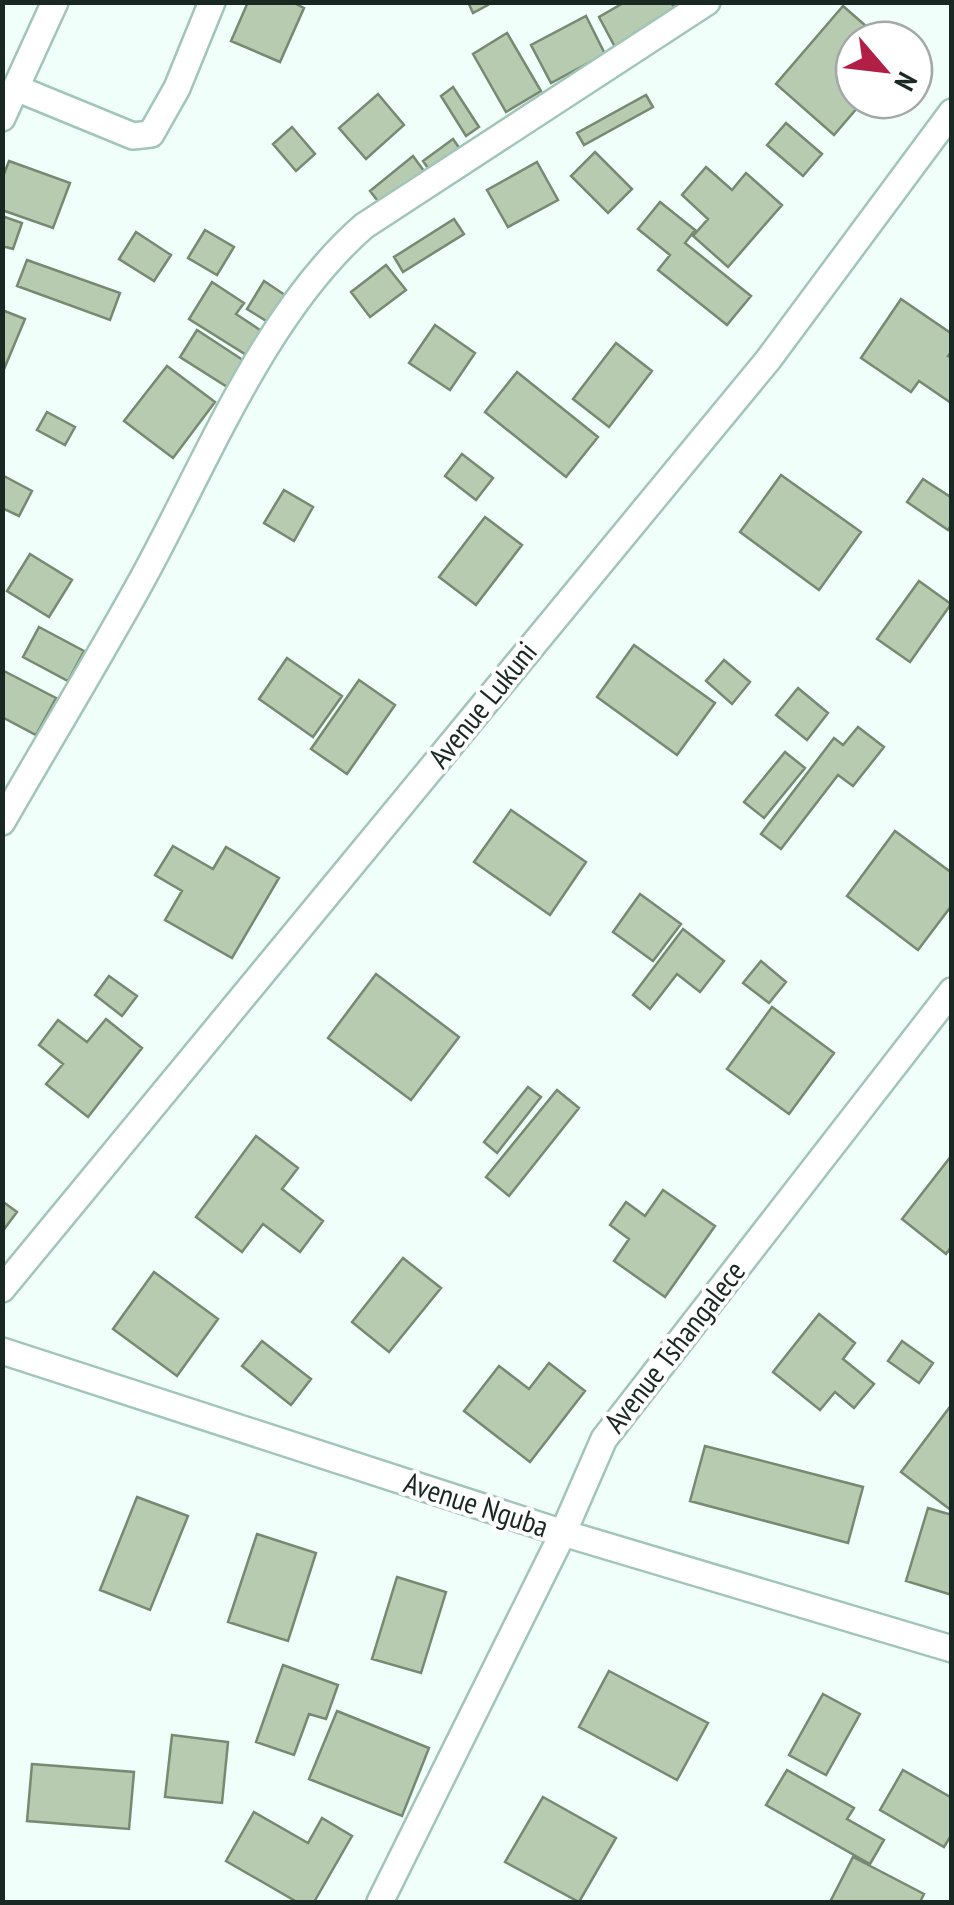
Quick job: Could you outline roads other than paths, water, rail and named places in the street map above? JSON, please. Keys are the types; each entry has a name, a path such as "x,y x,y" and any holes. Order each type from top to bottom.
{"street":[{"path":"2,118 56,2"},
{"path":"16,88 133,136 152,134 178,88 212,2"},
{"path":"2,822 143,579 246,382 331,254 364,226 707,2"},
{"name":"Avenue Lukuni","path":"2,1289 768,360 952,112"},
{"name":"Avenue Tshangalece","path":"380,1902 562,1533 604,1439 952,991"},
{"name":"Avenue Nguba","path":"2,1352 562,1533 952,1649"}]}
